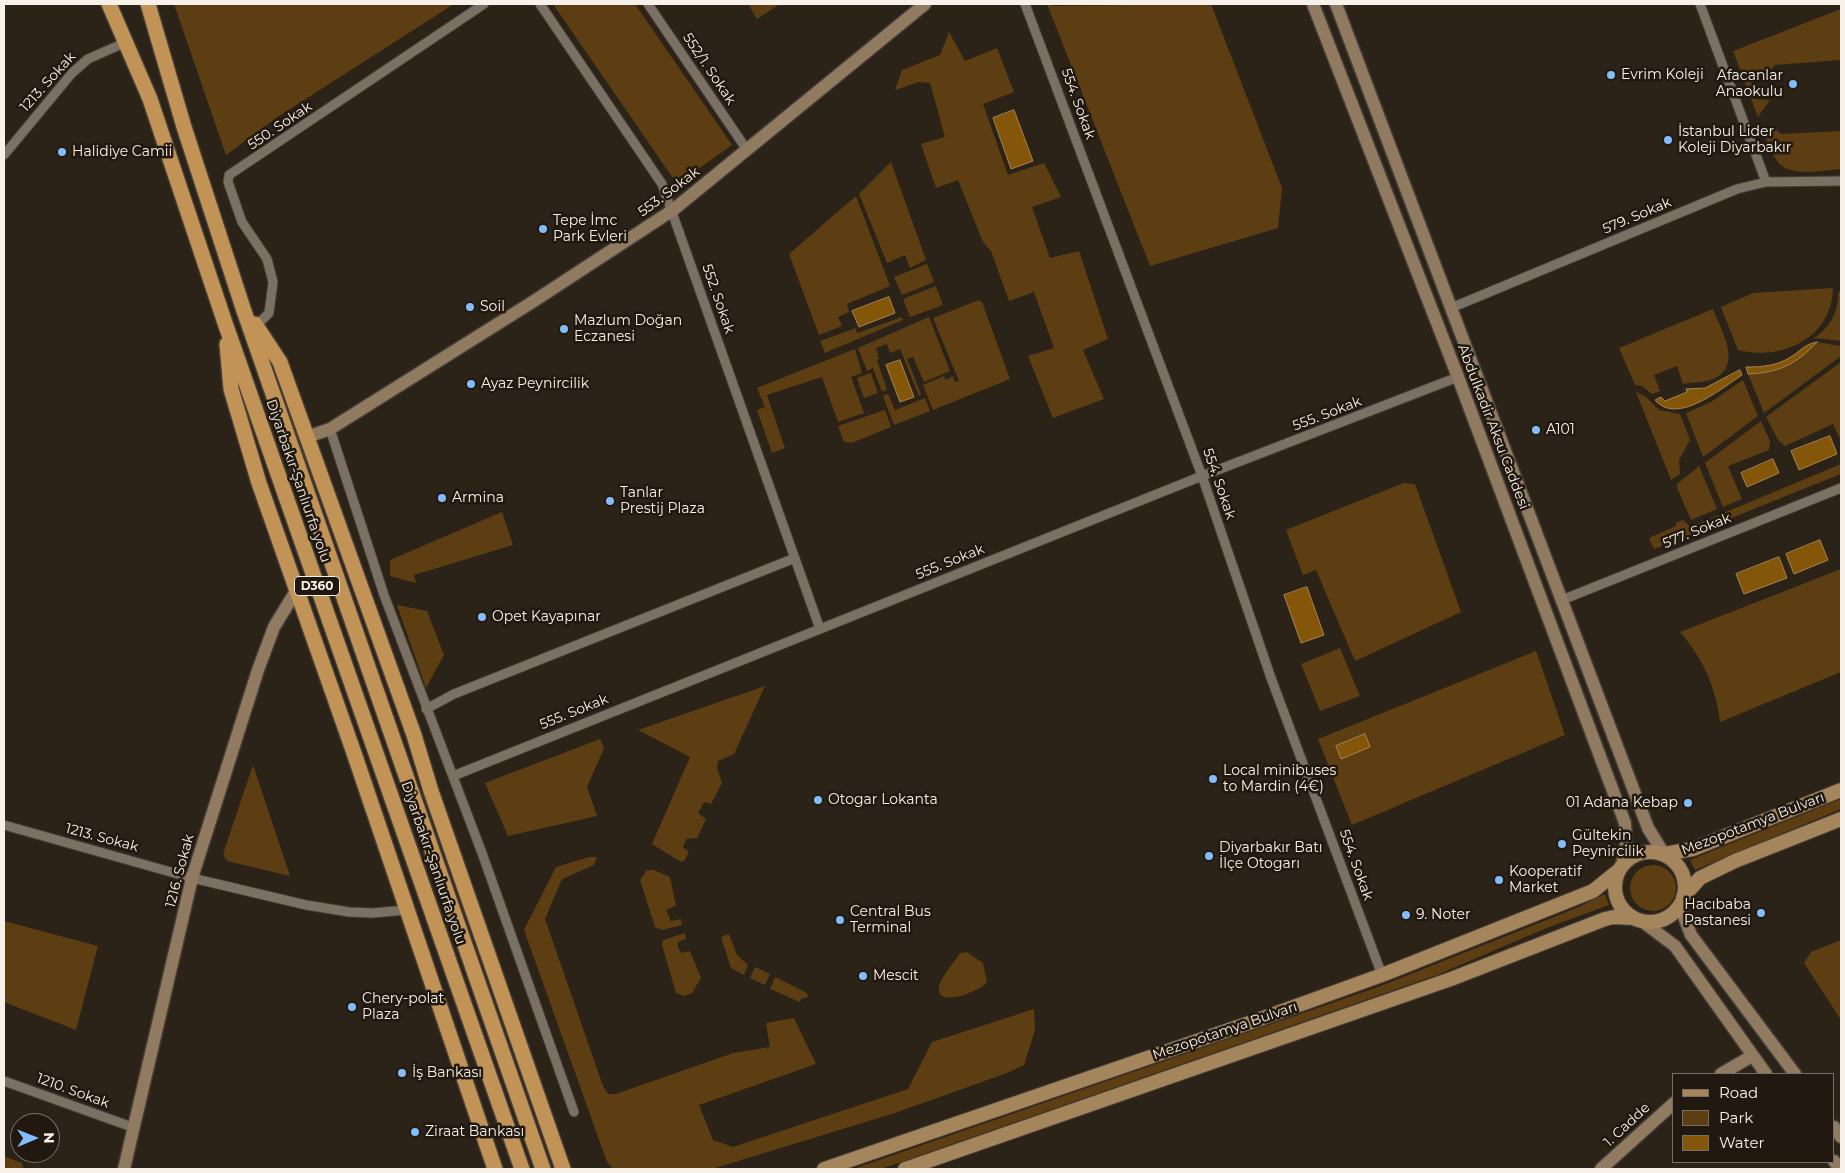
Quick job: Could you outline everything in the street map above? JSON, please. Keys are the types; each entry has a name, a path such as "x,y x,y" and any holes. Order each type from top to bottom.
{"highway":[{"name":"Diyarbakır-Şanlıurfa yolu","path":"109,4 124,43 150,99 225,323 522,1169"},
{"name":"Diyarbakır-Şanlıurfa yolu","path":"148,4 184,127 243,308 543,1169"},
{"path":"243,308 280,362 414,735 431,791 564,1169"},
{"path":"225,323 231,389 259,483 496,1169"}],"main road":[{"name":"553. Sokak","path":"307,437 330,429 534,302 673,210 925,4"},
{"name":"Abdulkadir Aksu Caddesi","path":"1314,4 1458,378 1625,823 1626,844 1620,868"},
{"name":"Abdulkadir Aksu Caddesi","path":"1336,4 1648,828 1664,854"},
{"name":"1216. Sokak","path":"124,1169 132,1128 192,878 258,670 274,627 296,591"},
{"name":"Mezopotamya Bulvarı","path":"1664,854 1693,849 1841,790"},
{"name":"Mezopotamya Bulvarı","path":"1682,901 1700,878 1734,862 1841,820"},
{"path":"1765,1073 1675,946 1638,920 1618,903 1614,882 1620,868 1636,854 1646,852 1664,854 1679,867 1685,887 1682,901 1691,935 1794,1073"},
{"name":"Mezopotamya Bulvarı","path":"824,1169 1218,1034 1382,975 1593,891 1620,868"},
{"path":"1638,920 1660,921 1668,917 1682,901"},
{"name":"Mezopotamya Bulvarı","path":"905,1169 1450,979 1605,919 1614,917 1638,920"},
{"path":"1724,1073 1752,1056"},
{"name":"1. Cadde","path":"1601,1169 1672,1105"}],"street":[{"name":"550. Sokak","path":"256,326 269,313 272,282 267,259 242,222 228,182 229,175 484,4"},
{"name":"552. Sokak","path":"540,4 662,184 673,210 820,629"},
{"name":"552/1. Sokak","path":"648,4 748,150"},
{"name":"554. Sokak","path":"1025,4 1202,476 1271,678 1382,975"},
{"path":"1700,4 1766,182"},
{"name":"1213. Sokak","path":"4,155 72,72 88,58 124,43"},
{"name":"579. Sokak","path":"1451,308 1738,189 1766,182 1841,181"},
{"name":"555. Sokak","path":"453,776 1202,476 1458,378"},
{"path":"330,429 384,595 426,710 453,776 574,1112"},
{"name":"577. Sokak","path":"1562,600 1841,488"},
{"path":"426,710 454,694 795,558"},
{"name":"1213. Sokak","path":"4,825 192,878 306,905 349,912 372,913 408,910"},
{"name":"1210. Sokak","path":"4,1081 132,1128"}],"green space":[{"path":"174,4 454,4 276,118 226,155"},
{"path":"553,4 635,4 732,145 677,184"},
{"path":"748,4 780,4 757,19"},
{"path":"1047,4 1055,6 1211,4 1282,188 1278,228 1150,266"},
{"path":"1841,9 1841,60 1775,65 1772,69 1753,76 1754,99 1770,100 1758,117 1733,51"},
{"path":"949,32 965,61 997,48 1014,92 983,104 1008,175 1044,163 1061,197 1032,207 1050,258 1079,251 1108,339 1083,350 1104,399 1053,418 1028,356 1054,348 1034,292 1009,301 991,251 983,242 958,180 936,188 921,144 945,137 930,83 919,82 895,90 902,70 940,55"},
{"path":"1774,128 1781,134 1841,131 1841,169 1807,172 1789,170 1782,166 1775,158 1763,132"},
{"path":"891,162 926,260 910,268 905,255 887,263 859,194"},
{"path":"856,196 890,286 847,304 849,312 838,317 842,326 819,335 789,254"},
{"path":"927,264 934,282 902,295 894,277"},
{"path":"936,286 943,305 910,317 903,299"},
{"path":"1833,288 1830,305 1824,320 1814,332 1802,342 1772,352 1755,353 1738,350 1721,307 1753,293"},
{"path":"1838,292 1841,292 1841,341 1814,338 1829,324 1837,306"},
{"path":"979,300 982,302 1010,379 933,410 923,385 944,376 946,380 953,376 955,382 959,381 933,318"},
{"path":"1713,309 1728,350 1726,369 1719,376 1707,381 1683,384 1677,366 1654,375 1660,391 1652,394 1642,386 1635,385 1619,348"},
{"path":"902,317 903,320 825,353 820,341 856,328 857,333"},
{"path":"929,317 950,371 924,382 913,357 907,359 921,394 919,396 900,349 890,353 887,344 876,348 879,359 877,360 887,390 882,392 873,368 867,371 858,348"},
{"path":"1817,342 1841,346 1841,356 1764,413 1748,374 1786,366 1810,350"},
{"path":"855,349 862,373 851,377 864,413 838,422 822,377 767,395 785,448 772,453 757,410 765,407 757,388"},
{"path":"1841,362 1841,441 1833,424 1785,446 1778,440 1766,417"},
{"path":"871,373 878,393 864,398 857,378"},
{"path":"1743,380 1758,416 1703,457 1686,413 1711,402"},
{"path":"1636,392 1645,396 1659,410 1680,414 1690,440 1679,460 1680,474 1671,480"},
{"path":"888,394 895,410 925,398 930,411 894,425 883,396"},
{"path":"885,410 891,427 852,443 844,442 838,426"},
{"path":"1761,421 1770,441 1769,450 1728,466 1742,499 1723,507 1705,463"},
{"path":"1841,464 1841,474 1654,549 1649,538 1676,526 1676,523 1683,520 1690,527"},
{"path":"1699,466 1717,509 1691,520 1677,484"},
{"path":"1404,483 1415,484 1461,612 1355,661 1316,570 1303,575 1286,530"},
{"path":"502,512 513,545 414,575 416,583 390,576 390,560"},
{"path":"1841,569 1841,672 1720,722 1712,685 1702,663 1680,632"},
{"path":"397,605 427,611 444,655 426,688"},
{"path":"1340,648 1360,696 1320,711 1301,664"},
{"path":"1536,651 1565,735 1352,825 1318,739"},
{"path":"765,686 734,754 718,761 717,768 722,783 711,804 704,802 698,813 706,819 697,838 686,839 683,847 689,852 685,860 681,862 652,844 690,757 638,730"},
{"path":"600,739 604,748 587,787 597,816 508,836 485,783"},
{"path":"253,765 290,876 227,861 223,854"},
{"path":"1841,799 1841,809 1695,870 1690,860"},
{"path":"589,857 597,857 594,865 562,879 545,919 603,1086 608,1094 616,1094 733,1053 770,1047 766,1023 794,1018 816,1064 699,1105 713,1140 733,1147 908,1089 932,1042 1034,1009 1035,1030 1024,1065 1007,1073 895,1113 712,1169 613,1169 607,1162 524,930 556,867"},
{"path":"1653,865 1666,869 1672,875 1676,888 1672,901 1666,907 1653,911 1640,907 1634,901 1630,888 1634,875 1640,869"},
{"path":"647,870 654,870 670,877 676,906 666,910 671,921 681,919 682,925 662,930 655,927 640,880"},
{"path":"1605,894 1609,905 1544,929 1437,975 881,1169 853,1169 1378,987 1574,909"},
{"path":"4,921 98,946 76,1030 4,1002"},
{"path":"685,933 686,939 678,942 678,948 682,953 690,951 701,978 692,993 684,996 676,993 662,945 663,940"},
{"path":"729,934 737,955 748,965 744,975 731,968 721,937"},
{"path":"1841,940 1841,1020 1804,963 1811,952"},
{"path":"967,952 983,963 987,982 977,990 960,996 944,997 940,993 939,987 942,979 960,953"},
{"path":"755,967 770,974 765,985 750,978"},
{"path":"775,977 807,993 808,997 801,999 800,1002 770,989"},
{"path":"4,1156 10,1158 10,1163 22,1163 24,1169 4,1169"}],"water":[{"path":"1014,110 1033,161 1011,169 993,118"},
{"path":"889,297 895,313 859,327 852,311"},
{"path":"1817,342 1810,350 1786,366 1769,372 1748,374 1746,367 1779,363 1793,356 1809,344"},
{"path":"900,360 914,397 900,402 886,365"},
{"path":"1740,370 1742,375 1699,402 1687,407 1675,409 1664,407 1655,400 1661,397 1665,401 1687,392 1686,389 1705,388"},
{"path":"1830,436 1837,454 1799,470 1791,451"},
{"path":"1773,459 1779,473 1747,487 1741,473"},
{"path":"1820,540 1828,560 1794,574 1786,554"},
{"path":"1779,557 1787,578 1744,594 1736,574"},
{"path":"1307,587 1324,635 1301,643 1284,595"},
{"path":"1365,734 1370,747 1341,759 1336,746"}],"place":[{"name":"Evrim Koleji","path":"1611,75"},
{"name":"Afacanlar Anaokulu","path":"1793,84"},
{"name":"İstanbul Lider Koleji Diyarbakır","path":"1668,140"},
{"name":"Halidiye Camii","path":"62,152"},
{"name":"Tepe İmc Park Evleri","path":"543,229"},
{"name":"Soil","path":"470,307"},
{"name":"Mazlum Doğan Eczanesi","path":"564,329"},
{"name":"Ayaz Peynircilik","path":"471,384"},
{"name":"A101","path":"1536,430"},
{"name":"Armina","path":"442,498"},
{"name":"Tanlar Prestij Plaza","path":"610,501"},
{"name":"Opet Kayapınar","path":"482,617"},
{"name":"Local minibuses to Mardin (4€)","path":"1213,779"},
{"name":"Otogar Lokanta","path":"818,800"},
{"name":"01 Adana Kebap","path":"1688,803"},
{"name":"Gültekin Peynircilik","path":"1562,844"},
{"name":"Diyarbakır Batı İlçe Otogarı","path":"1209,856"},
{"name":"Kooperatif Market","path":"1499,880"},
{"name":"Hacıbaba Pastanesi","path":"1761,913"},
{"name":"9. Noter","path":"1406,915"},
{"name":"Central Bus Terminal","path":"840,920"},
{"name":"Mescit","path":"863,976"},
{"name":"Chery-polat Plaza","path":"352,1007"},
{"name":"İş Bankası","path":"402,1073"},
{"name":"Ziraat Bankası","path":"415,1132"}]}
